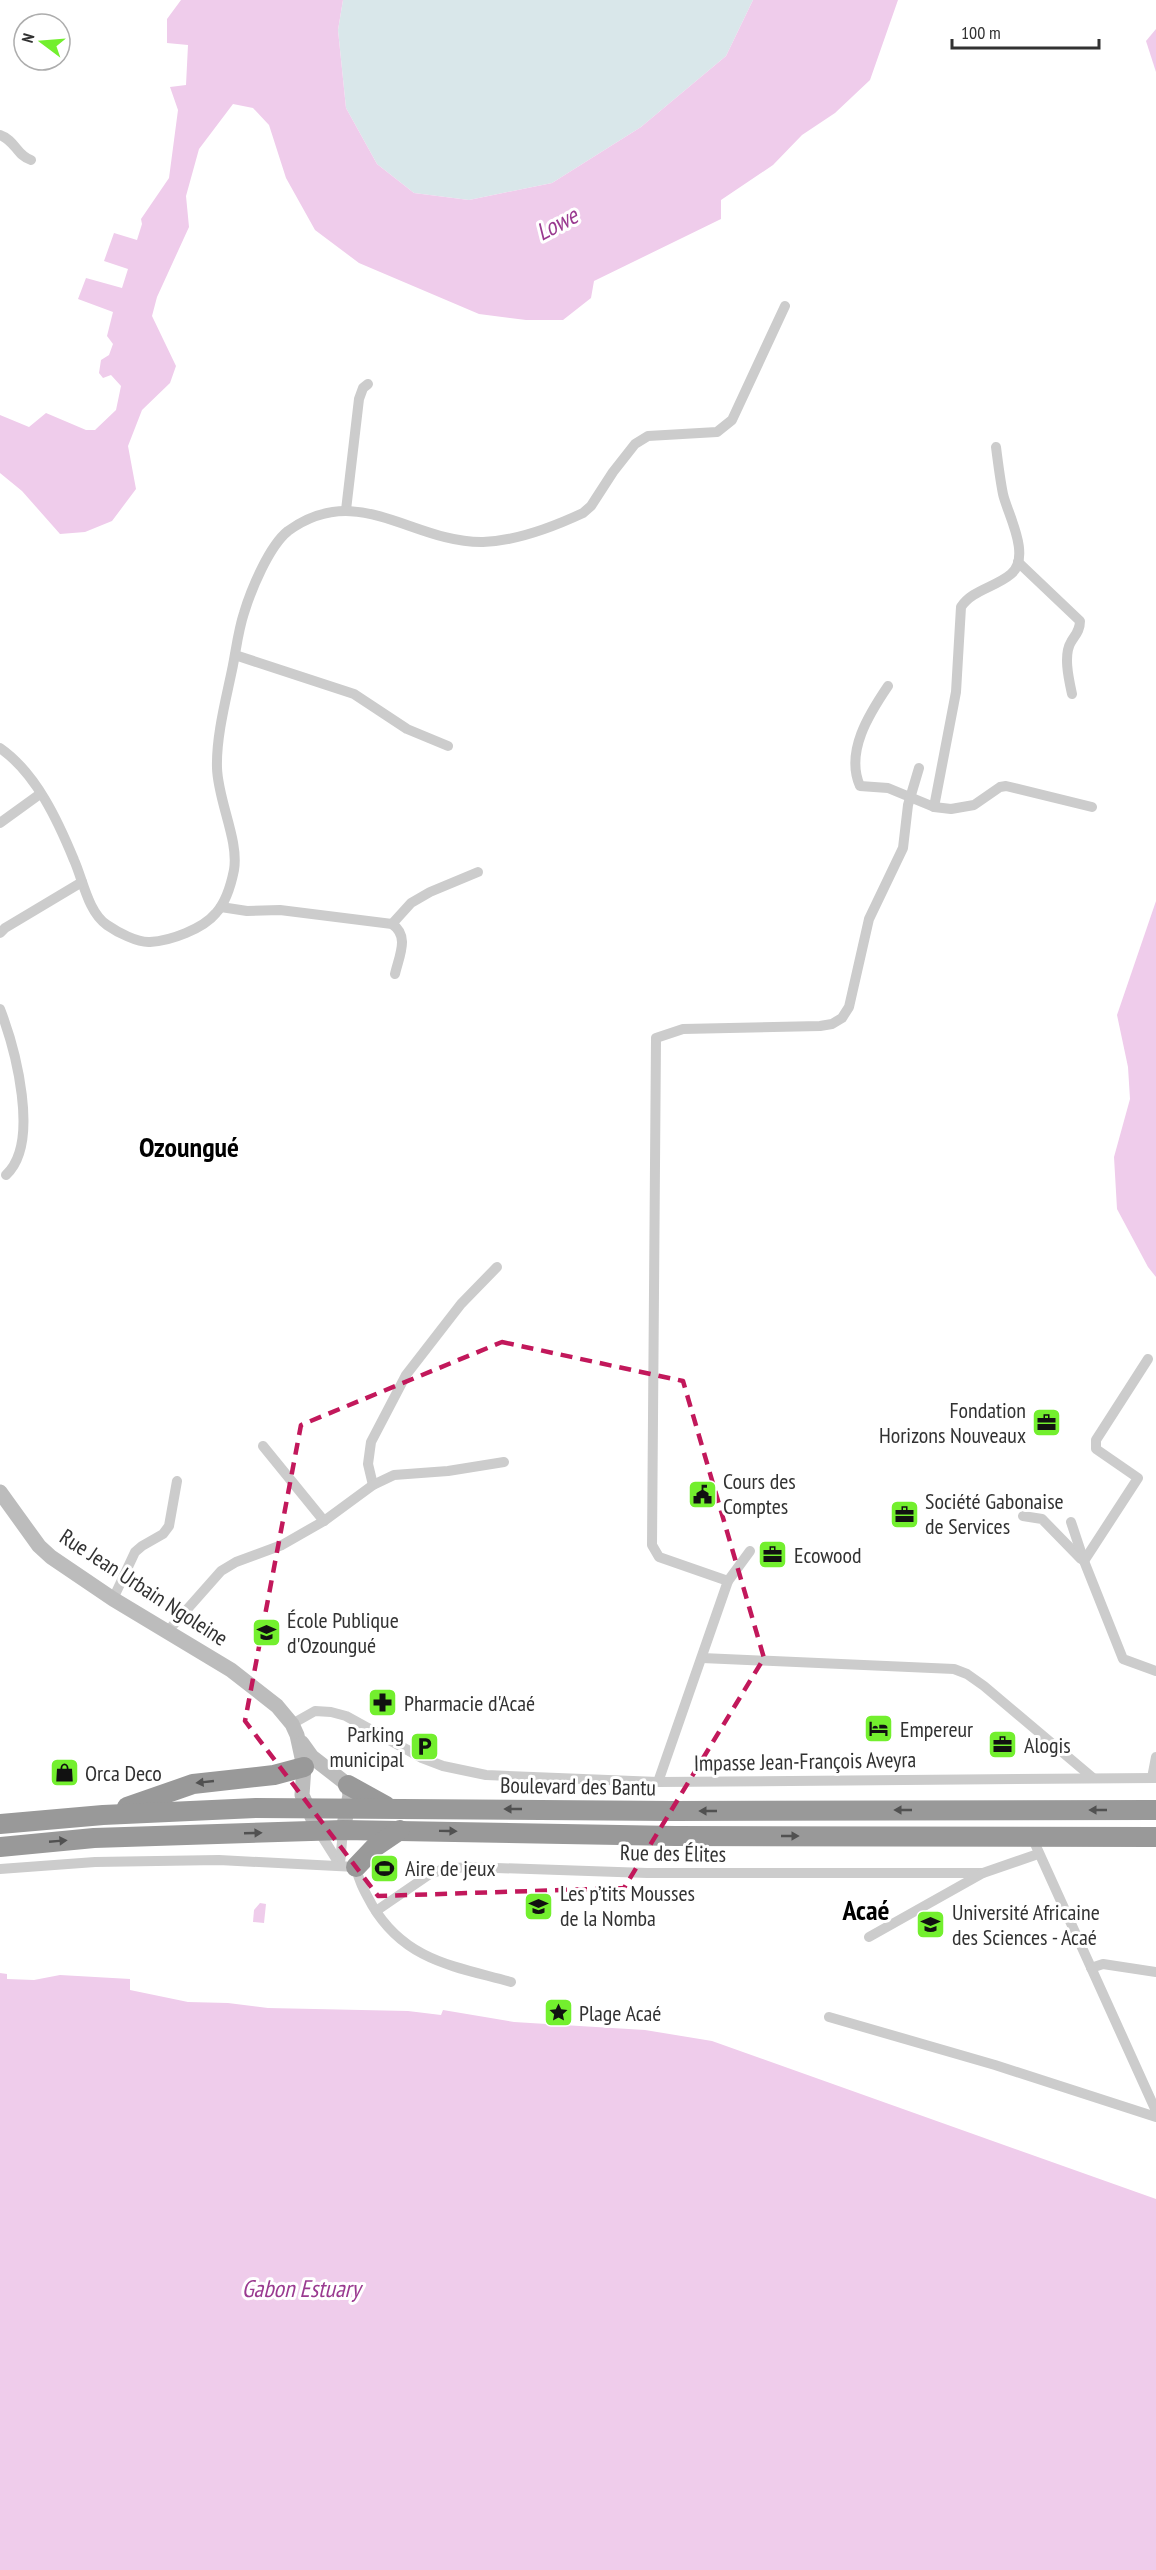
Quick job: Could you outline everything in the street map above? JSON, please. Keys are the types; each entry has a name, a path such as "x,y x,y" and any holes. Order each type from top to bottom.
{"highway":[{"path":"103,1815 193,1784 274,1775 304,1767"},
{"path":"348,1785 394,1809"},
{"name":"Boulevard des Bantu","path":"0,1824 206,1809 1156,1810"},
{"path":"0,1846 94,1838 318,1830 675,1836 1156,1837"},
{"path":"348,1866 400,1830"}],"street":[{"path":"0,135 10,139 23,157 31,160"},
{"path":"0,748 26,771 40,794 56,821 98,917 105,924 148,943 165,939 211,919 221,907 230,886 234,866 234,846 218,787 217,765 235,655 244,612 270,553 286,533 304,521 323,513 346,510 389,519 451,538 482,542 524,535 583,513 591,506 613,471 635,444 648,436 717,432 725,428 732,420 785,306"},
{"path":"346,510 359,399 363,388 368,384"},
{"path":"934,807 956,692 961,607 980,591 1011,574 1018,562 1018,539 1003,495 996,447"},
{"path":"1018,562 1080,621 1077,634 1069,646 1068,655 1072,694"},
{"path":"235,655 354,694 407,729 448,746"},
{"path":"888,686 871,711 856,750 860,786 888,788 934,807 951,809 974,806 1000,787 1006,786 1092,807"},
{"path":"728,1581 659,1557 652,1545 656,1038 683,1029 820,1026 832,1024 842,1018 853,996 860,952 869,919 903,848 910,796 919,768"},
{"path":"0,824 40,794"},
{"path":"392,924 411,903 430,892 478,872"},
{"path":"0,933 82,882"},
{"path":"221,907 280,910 392,924 400,930 403,939 395,974"},
{"path":"0,1009 12,1042 21,1092 23,1121 18,1159 6,1175"},
{"path":"373,1485 368,1464 371,1442 406,1375 460,1304 497,1267"},
{"path":"1084,1561 1138,1478 1096,1449 1096,1440 1148,1359"},
{"path":"263,1446 324,1521"},
{"path":"167,1632 221,1571 236,1562 268,1552 324,1521 373,1485 394,1475 448,1472 504,1462"},
{"path":"113,1599 135,1552 164,1534 170,1526 177,1481"},
{"name":"Rue Jean Urbain Ngoleine","path":"0,1492 39,1546 51,1557 113,1599 248,1682 276,1706 312,1757 348,1785"},
{"path":"1023,1516 1042,1519 1084,1561"},
{"path":"1071,1522 1123,1659 1156,1671"},
{"path":"658,1782 728,1581 750,1551"},
{"path":"702,1658 954,1670 967,1674 984,1686 1093,1778"},
{"name":"Impasse Jean-François Aveyra","path":"295,1730 315,1711 331,1712 346,1716 422,1758 443,1766 486,1775 658,1782 1154,1778"},
{"path":"295,1730 304,1767 301,1786 307,1808 318,1830 348,1866 388,1928 419,1954 511,1982"},
{"path":"1154,1778 1156,1757"},
{"path":"348,1785 350,1795 343,1830 348,1866"},
{"path":"1031,1835 1156,2111"},
{"path":"868,1937 983,1873 1038,1854"},
{"path":"0,1869 95,1862 211,1860 348,1866"},
{"name":"Rue des Élites","path":"376,1911 430,1874 444,1869 468,1867 647,1873 983,1873"},
{"path":"1091,1968 1103,1964 1156,1972"},
{"path":"829,2018 995,2065 1156,2117"}],"highlighted area":[{"path":"502,1342 683,1381 764,1658 624,1888 378,1896 245,1721 301,1425"}],"shaded area":[{"path":"343,0 753,0 726,56 641,127 552,183 469,200 414,193 377,164 346,108 338,30"}],"water":[{"name":"Lowe","path":"181,0 343,0 338,30 346,108 377,164 414,193 469,200 552,183 641,127 726,56 753,0 898,0 870,80 835,113 802,135 773,165 721,200 721,219 594,281 591,298 563,320 526,320 479,314 359,263 315,230 286,178 269,125 253,108 233,104 199,149 186,196 189,227 157,297 152,316 176,366 170,383 142,410 128,446 136,489 112,521 85,532 60,534 22,491 0,473 0,415 29,427 46,413 86,430 95,430 116,410 121,386 111,375 103,378 99,373 101,360 109,355 113,344 107,336 113,312 78,299 86,278 122,288 128,269 104,261 114,233 137,240 142,224 141,219 169,178 178,110 170,87 186,85 188,45 167,43 167,19"},
{"path":"1156,29 1156,72 1146,41"},
{"path":"1156,901 1156,1277 1148,1267 1117,1209 1114,1157 1130,1099 1128,1067 1117,1015"},
{"path":"260,1903 266,1904 264,1923 253,1922 254,1910"},
{"name":"Gabon Estuary","path":"0,1973 7,1974 7,1979 34,1980 60,1975 130,1979 130,1990 188,2002 228,2003 268,2008 408,2011 441,2015 443,2010 514,2022 645,2030 712,2041 1156,2199 1156,2570 0,2570"}],"place":[{"name":"Fondation Horizons Nouveaux","path":"1047,1423"},
{"name":"Cours des Comptes","path":"702,1494"},
{"name":"Société Gabonaise de Services","path":"904,1514"},
{"name":"Ecowood","path":"773,1555"},
{"name":"École Publique d'Ozoungué","path":"266,1633"},
{"name":"Pharmacie d'Acaé","path":"383,1703"},
{"name":"Empereur","path":"879,1729"},
{"name":"Alogis","path":"1003,1745"},
{"name":"Parking municipal","path":"425,1747"},
{"name":"Orca Deco","path":"64,1773"},
{"name":"Aire de jeux","path":"384,1868"},
{"name":"Les p’tits Mousses de la Nomba","path":"539,1906"},
{"name":"Université Africaine des Sciences - Acaé","path":"931,1925"},
{"name":"Plage Acaé","path":"558,2013"}],"district":[{"name":"Ozoungué","path":"189,1147"},
{"name":"Acaé","path":"866,1910"}]}
